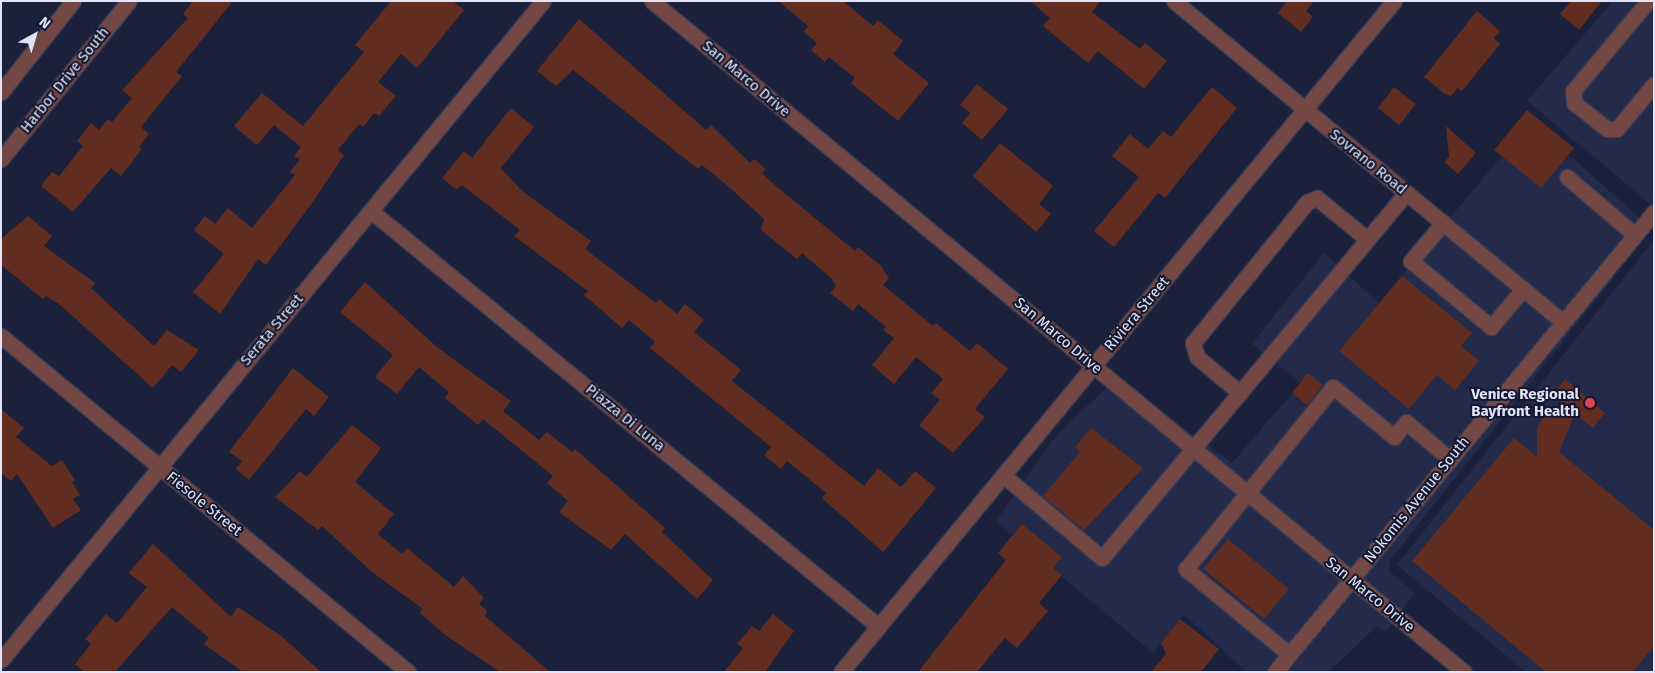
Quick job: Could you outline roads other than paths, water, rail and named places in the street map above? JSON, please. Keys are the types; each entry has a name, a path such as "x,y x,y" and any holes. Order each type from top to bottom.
{"street":[{"path":"1,92 73,1"},
{"name":"Harbor Drive South","path":"1,159 129,1"},
{"name":"Serata Street","path":"1,660 544,1"},
{"name":"San Marco Drive","path":"652,1 1464,672"},
{"name":"Sovrano Road","path":"1174,1 1563,322"},
{"name":"Riviera Street","path":"841,672 1394,1"},
{"path":"1648,1 1573,91 1574,103 1607,129 1617,129 1654,84"},
{"path":"1567,177 1635,235"},
{"path":"1003,475 1102,558 1406,193"},
{"path":"1240,393 1197,357 1193,343 1306,202 1317,198 1367,239"},
{"name":"Piazza Di Luna","path":"371,210 878,626"},
{"name":"Nokomis Avenue South","path":"1275,672 1654,212"},
{"path":"1443,223 1411,261 1491,327 1523,288"},
{"name":"Fiesole Street","path":"1,336 408,672"},
{"path":"1290,654 1186,570 1249,494 1333,387 1394,437 1406,422 1450,459"}],"place":[{"name":"Venice Regional Bayfront Health","path":"1590,403"}]}
